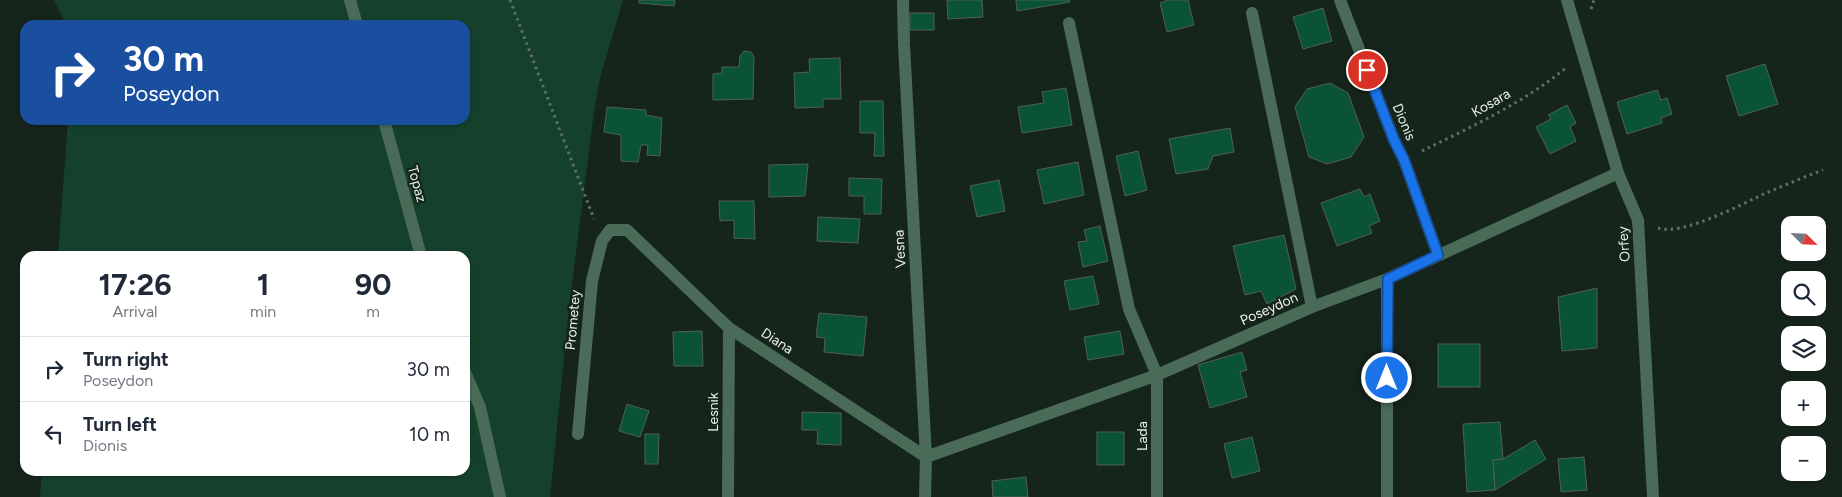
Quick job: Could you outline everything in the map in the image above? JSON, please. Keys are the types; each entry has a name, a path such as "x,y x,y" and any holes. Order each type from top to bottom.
{"street":[{"path":"350,0 356,20"},
{"name":"Vesna","path":"903,0 904,55 926,457 926,497"},
{"name":"Dionis","path":"1340,0 1394,140 1404,160 1438,255"},
{"name":"Orfey","path":"1567,0 1618,173 1638,220 1653,497"},
{"path":"1252,13 1312,307"},
{"path":"1069,23 1129,309 1156,375"},
{"name":"Topaz","path":"385,125 420,251"},
{"name":"Poseydon","path":"926,457 1156,375 1312,307 1388,279 1618,173"},
{"name":"Diana","path":"602,241 610,230 628,230 729,328 926,457"},
{"name":"Prometey","path":"578,434 592,281 602,241"},
{"path":"1387,497 1388,279"},
{"name":"Lesnik","path":"728,497 729,328"},
{"name":"Lada","path":"1156,375 1157,497"},
{"path":"470,384 480,407 500,497"}],"path":[{"path":"510,0 602,241"},
{"name":"Kosara","path":"1404,160 1485,119 1552,80 1582,54"},
{"path":"1638,220 1665,230 1678,228 1717,216 1823,170"}],"green space":[{"path":"54,0 623,0 600,78 594,112 569,307 550,497 40,497 42,476 470,476 470,251 58,251 68,125 470,125 470,20 64,20"}],"building":[{"path":"639,0 675,0 674,6 639,3"},
{"path":"947,0 982,0 983,17 948,19"},
{"path":"1016,0 1069,0 1070,2 1017,11"},
{"path":"1168,0 1188,0 1194,25 1167,32 1160,3"},
{"path":"1323,8 1332,41 1303,49 1293,17"},
{"path":"910,13 934,13 934,30 910,30"},
{"path":"744,51 751,52 754,57 753,99 713,100 713,74 722,73 722,67 739,67 740,56"},
{"path":"840,58 841,99 823,99 823,107 795,108 794,73 810,72 809,59"},
{"path":"1765,64 1778,104 1739,116 1726,76"},
{"path":"1330,83 1348,93 1364,137 1351,157 1327,164 1309,157 1295,107 1307,89"},
{"path":"1066,88 1072,125 1022,133 1018,107 1044,103 1042,92"},
{"path":"1657,90 1661,100 1667,98 1672,114 1661,118 1662,123 1627,134 1617,102"},
{"path":"860,101 883,101 884,156 874,156 875,133 860,133"},
{"path":"1567,105 1576,123 1570,127 1576,141 1550,154 1536,127 1551,119 1548,115"},
{"path":"607,107 646,110 646,115 662,118 660,156 647,155 648,145 641,145 638,162 621,161 621,135 604,132"},
{"path":"1230,128 1234,152 1213,156 1208,169 1176,174 1169,139"},
{"path":"1138,151 1147,190 1125,196 1116,156"},
{"path":"1078,162 1084,195 1044,204 1037,170"},
{"path":"808,164 805,196 769,197 769,165"},
{"path":"849,178 882,179 881,214 864,214 864,196 849,196"},
{"path":"999,180 1005,211 977,217 970,186"},
{"path":"1360,189 1364,197 1370,194 1380,221 1369,226 1372,233 1337,246 1321,203"},
{"path":"719,201 754,201 755,239 734,238 734,220 720,221"},
{"path":"818,217 860,219 858,243 817,241"},
{"path":"1100,226 1108,261 1083,267 1078,242 1087,241 1084,230"},
{"path":"1284,235 1296,289 1267,304 1261,291 1245,295 1233,246"},
{"path":"1093,276 1099,304 1070,310 1064,281"},
{"path":"1597,288 1597,348 1562,351 1558,297"},
{"path":"819,313 867,317 863,356 824,352 825,338 816,337"},
{"path":"702,331 703,366 674,366 673,332"},
{"path":"1120,331 1124,354 1088,360 1084,337"},
{"path":"1438,344 1480,344 1480,387 1438,387"},
{"path":"1242,352 1247,370 1240,372 1247,397 1210,408 1198,365"},
{"path":"627,404 649,411 640,437 619,431"},
{"path":"802,412 841,413 841,445 817,444 818,430 802,430"},
{"path":"1500,422 1503,459 1493,460 1495,490 1467,492 1463,424"},
{"path":"1097,432 1124,432 1124,465 1097,465"},
{"path":"645,434 659,434 658,464 645,464"},
{"path":"1252,437 1260,471 1232,478 1224,444"},
{"path":"1535,440 1546,459 1495,490 1493,460 1503,459"},
{"path":"1584,457 1587,490 1561,492 1558,459"},
{"path":"1026,477 1028,497 993,497 992,481"}],"route":[{"path":"1367,70 1394,140 1404,160 1438,255 1388,279 1387,378"}]}
